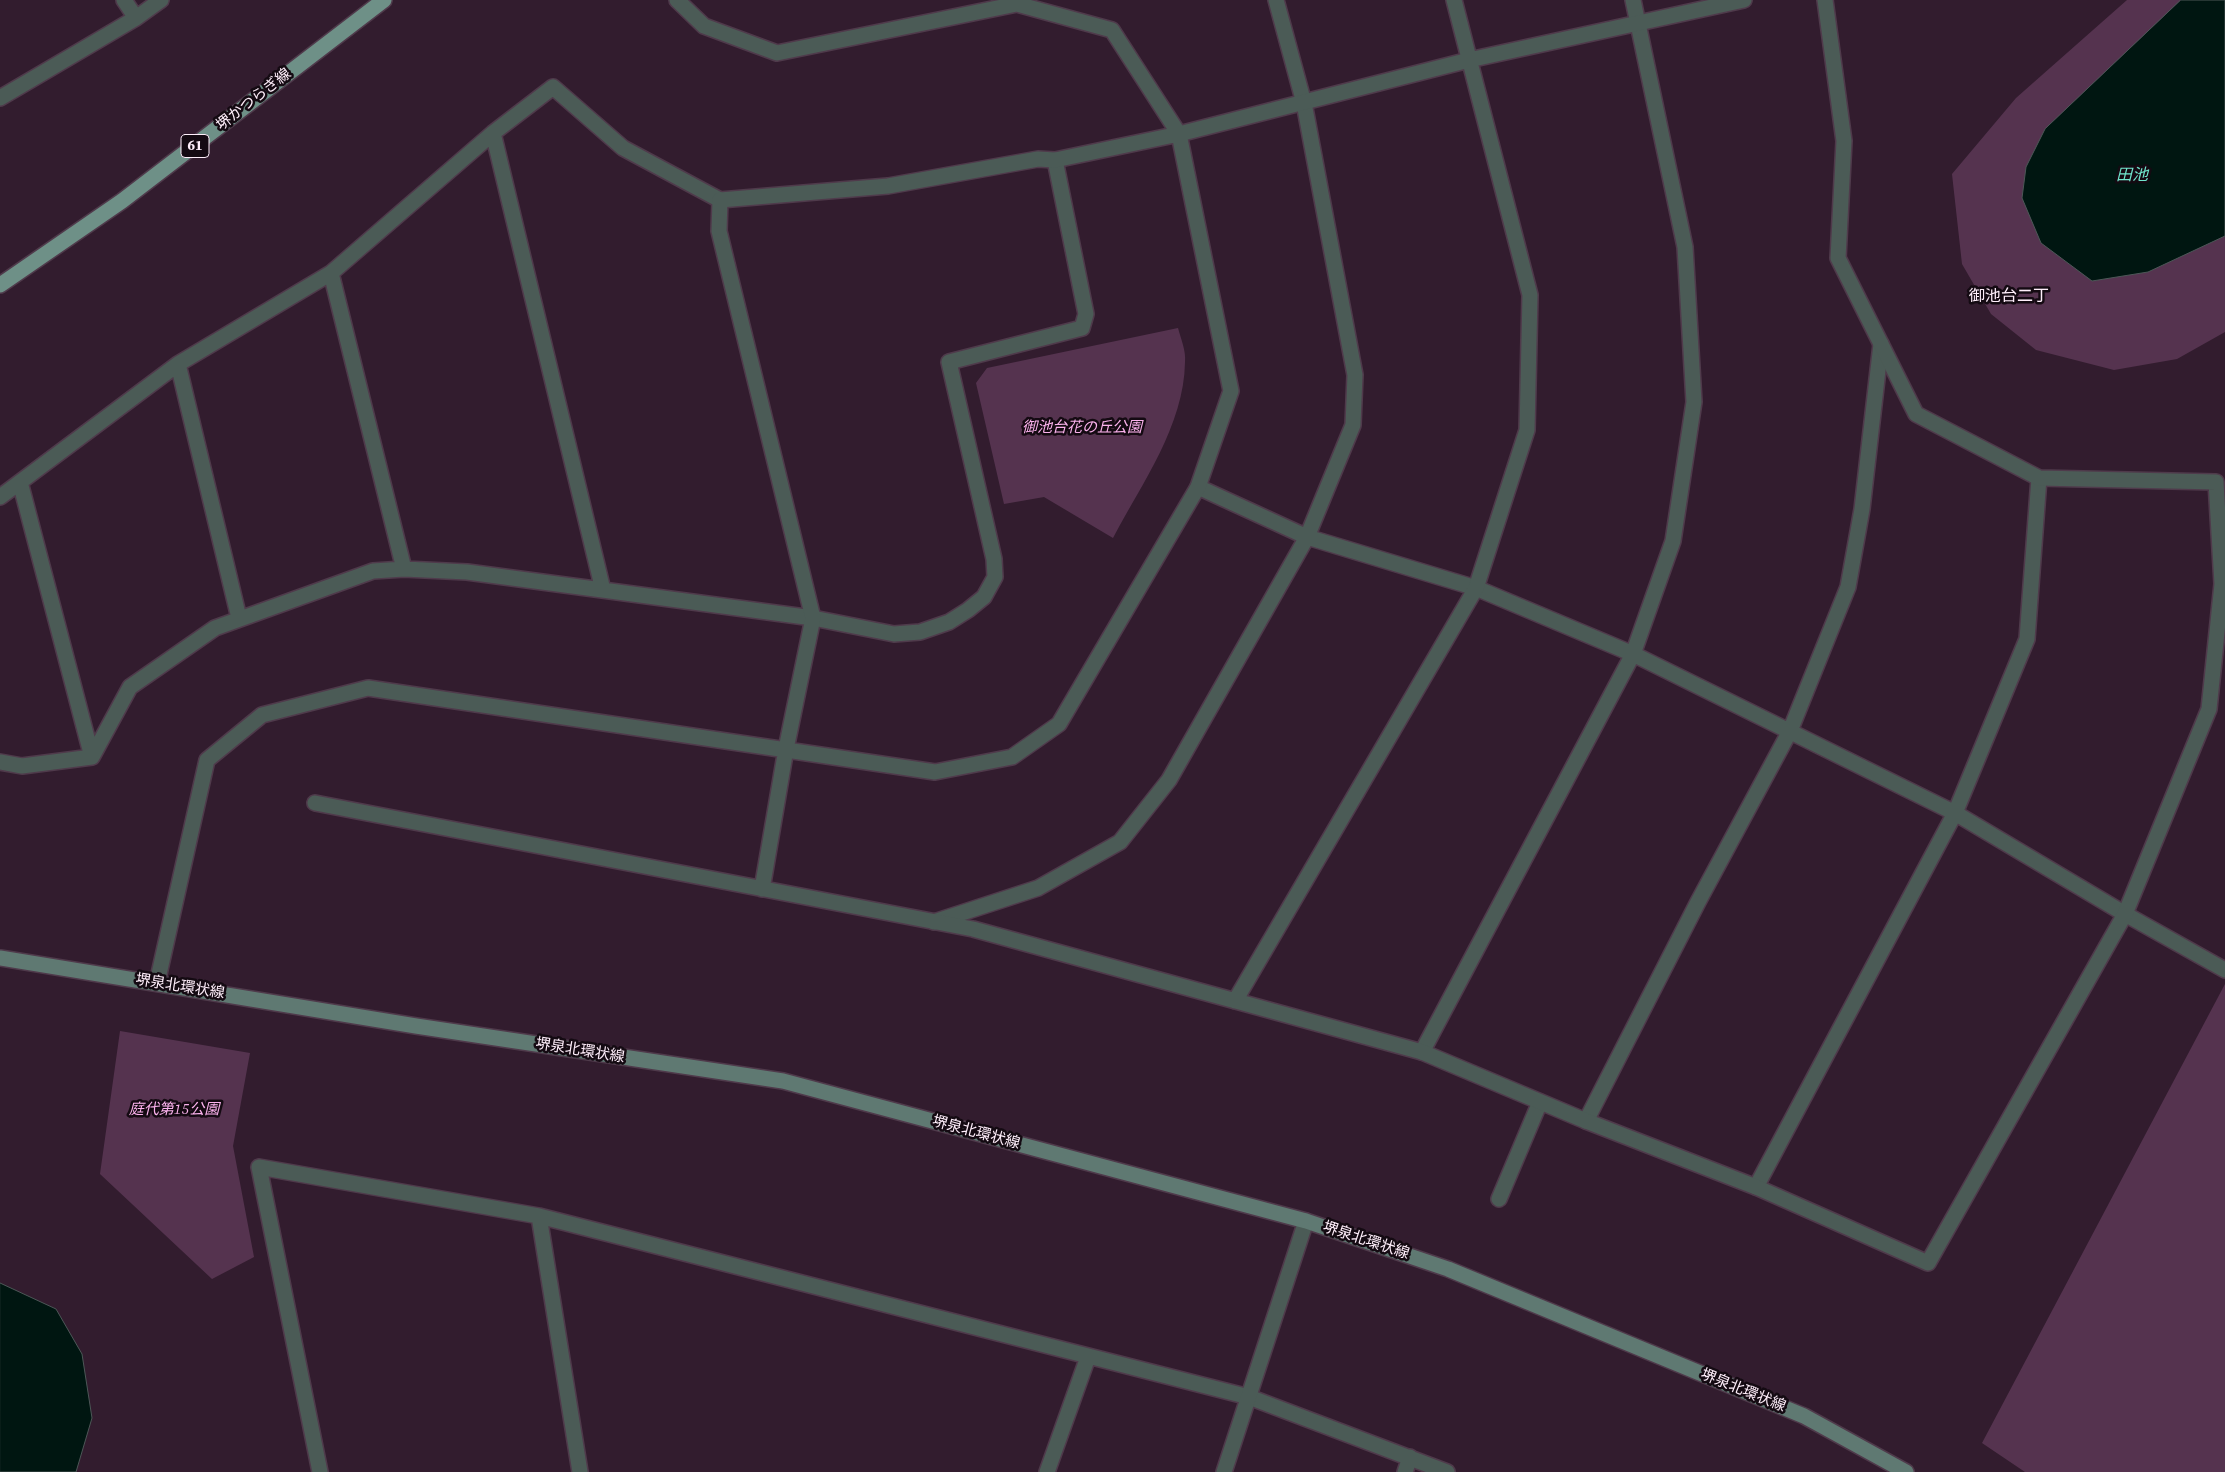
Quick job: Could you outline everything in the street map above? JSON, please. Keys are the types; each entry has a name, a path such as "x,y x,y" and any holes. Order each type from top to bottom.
{"main road":[{"name":"堺かつらぎ線","path":"0,285 122,201 384,0"},
{"name":"堺泉北環状線","path":"0,958 416,1026 782,1081 1306,1221 1448,1269 1804,1416 1906,1472"}],"street":[{"path":"124,0 136,18"},
{"path":"0,98 136,18 161,0"},
{"path":"158,983 207,760 262,715 368,688 935,772 1012,756 1060,724 1198,487 1231,391 1179,134 1112,30 1017,4 777,53 704,26 678,0"},
{"path":"934,922 1038,888 1120,842 1169,780 1307,537 1353,425 1355,375 1304,103 1276,0"},
{"path":"1235,1001 1476,588 1527,430 1530,295 1454,0"},
{"path":"1422,1052 1634,654 1673,541 1694,402 1685,247 1633,0"},
{"path":"0,497 178,364 330,273 493,133 553,87 623,148 720,200 888,186 1038,159 1055,160 1179,134 1469,60 1744,0"},
{"path":"314,803 973,929 1422,1052 1586,1122 1756,1187 1928,1264 2125,914 2209,709 2222,584 2216,482 2039,478 1916,414 1838,258 1844,142 1825,0"},
{"path":"493,133 603,590"},
{"path":"92,757 130,687 215,628 373,571 404,569 468,572 812,618 894,634 920,632 949,622 984,597 995,578 994,559 949,362 1082,328 1086,314 1055,160"},
{"path":"720,200 719,231 812,618 786,749 762,889"},
{"path":"330,273 404,569"},
{"path":"1586,1122 1698,902 1790,731 1848,587 1862,509 1881,344"},
{"path":"178,364 239,618"},
{"path":"1756,1187 1955,812 2027,639 2039,478"},
{"path":"20,482 92,757"},
{"path":"1198,487 1307,537 1476,588 1634,654 1955,812 2125,914 2225,970"},
{"path":"0,762 22,766 92,757"},
{"path":"1499,1199 1540,1102"},
{"path":"320,1472 259,1167 539,1216 1249,1397 1447,1472"},
{"path":"539,1216 580,1472"},
{"path":"1224,1472 1306,1221"},
{"path":"1047,1472 1088,1357"},
{"path":"1405,1472 1410,1457"}],"green space":[{"path":"2127,0 2225,0 2225,332 2177,359 2114,370 2036,350 1991,314 1962,264 1952,174 2016,98"},
{"name":"御池台花の丘公園","path":"1178,328 1185,358 1183,386 1177,409 1160,453 1113,538 1044,497 1004,504 976,383 987,368"},
{"path":"2225,984 2225,1472 2025,1472 1982,1443"},
{"name":"庭代第15公園","path":"120,1031 250,1053 233,1146 254,1257 212,1279 100,1174"}],"water":[{"name":"田池","path":"2181,0 2225,0 2225,236 2148,272 2092,281 2041,243 2022,198 2026,167 2045,129"},
{"path":"0,1283 56,1309 82,1354 92,1418 76,1472 0,1472"}],"district":[{"name":"御池台二丁","path":"2009,297"}]}
